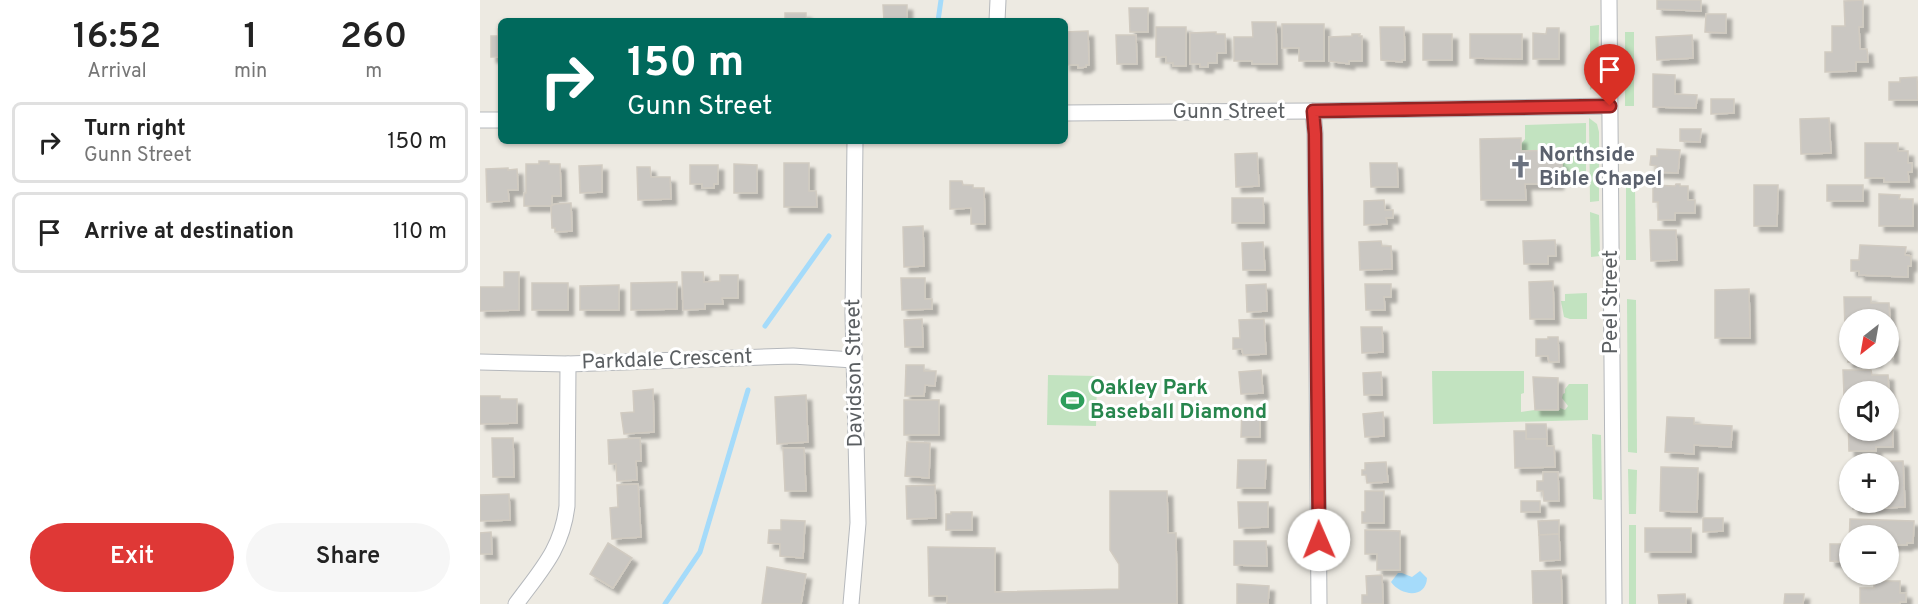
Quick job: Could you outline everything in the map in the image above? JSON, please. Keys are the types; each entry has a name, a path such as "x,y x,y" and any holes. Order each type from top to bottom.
{"street":[{"path":"997,18 998,0"},
{"name":"Peel Street","path":"1609,0 1614,604"},
{"name":"Gunn Street","path":"1068,113 1610,106"},
{"path":"1313,111 1319,604"},
{"path":"480,120 498,120"},
{"name":"Davidson Street","path":"851,604 858,527 853,360 855,144"},
{"name":"Parkdale Crescent","path":"480,362 568,364 793,356 853,360"},
{"path":"516,604 559,543 566,523 568,364"}],"green space":[{"path":"1599,25 1598,83 1590,90 1590,26"},
{"path":"1625,32 1634,32 1634,106 1625,106"},
{"path":"1589,118 1597,124 1599,132 1599,201 1590,202"},
{"path":"1586,123 1586,182 1559,183 1562,163 1558,163 1558,150 1521,151 1521,144 1525,139 1525,125"},
{"path":"1626,187 1635,188 1636,260 1626,260"},
{"path":"1590,212 1599,215 1600,256 1591,257"},
{"path":"1587,293 1587,319 1564,317 1561,301 1565,301 1565,294"},
{"path":"1627,299 1636,300 1637,453 1628,452"},
{"path":"1432,371 1524,371 1521,412 1560,410 1560,408 1565,410 1568,406 1562,398 1569,384 1588,384 1588,420 1433,424"},
{"name":"Oakley Park Baseball Diamond","path":"1048,375 1097,376 1096,426 1047,425"},
{"path":"1592,434 1601,435 1602,500 1593,499"},
{"path":"1628,469 1637,470 1636,514 1629,514"},
{"path":"1629,525 1636,525 1636,604 1629,604"}],"water":[{"path":"1420,571 1427,578 1426,585 1418,592 1401,590 1391,582 1398,573 1412,577"}],"building":[{"path":"1657,0 1701,0 1701,11 1657,9"},
{"path":"1863,0 1863,27 1859,27 1860,49 1867,49 1868,62 1856,62 1856,71 1825,72 1825,52 1832,52 1832,26 1845,26 1844,1"},
{"path":"883,5 907,5 907,18 884,18"},
{"path":"1129,8 1148,8 1148,32 1130,32"},
{"path":"785,13 806,13 806,18 785,18"},
{"path":"1706,14 1726,14 1726,33 1705,32"},
{"path":"1252,22 1276,22 1277,64 1234,61 1234,37 1253,37"},
{"path":"1282,24 1324,24 1324,61 1299,61 1299,48 1282,48"},
{"path":"1156,27 1186,27 1186,66 1173,66 1173,63 1166,63 1166,57 1156,57"},
{"path":"1380,27 1404,27 1405,60 1402,62 1381,60"},
{"path":"1547,28 1559,28 1559,59 1533,59 1533,33 1546,34"},
{"path":"1088,31 1089,65 1086,67 1078,68 1078,65 1068,65 1068,32"},
{"path":"1216,32 1216,34 1225,34 1226,53 1217,53 1217,63 1208,63 1208,67 1190,64 1190,33"},
{"path":"1352,34 1362,36 1362,61 1349,61 1349,64 1329,61 1329,37 1352,36"},
{"path":"1423,34 1452,34 1452,60 1423,60"},
{"path":"1470,34 1522,34 1522,59 1470,58"},
{"path":"1116,35 1136,35 1137,64 1117,64"},
{"path":"1692,35 1693,58 1657,60 1656,37"},
{"path":"491,36 498,36 498,57 491,57"},
{"path":"1653,74 1675,75 1675,94 1697,95 1696,108 1653,107"},
{"path":"1917,77 1918,100 1889,100 1889,82 1900,82 1900,78"},
{"path":"1711,99 1734,99 1734,113 1711,114"},
{"path":"1829,118 1831,153 1801,154 1800,119"},
{"path":"1680,129 1701,129 1700,142 1680,141"},
{"name":"Northside Bible Chapel","path":"1521,138 1521,151 1558,150 1558,163 1562,163 1562,172 1559,172 1558,184 1525,184 1526,200 1481,200 1480,139"},
{"path":"1865,143 1898,143 1898,151 1908,151 1908,163 1912,163 1912,172 1908,172 1909,182 1884,182 1884,178 1865,178"},
{"path":"1657,149 1680,150 1678,173 1656,172 1656,166 1650,165 1651,156 1657,156"},
{"path":"1257,153 1259,186 1236,187 1235,154"},
{"path":"539,161 560,164 561,196 552,196 552,206 524,206 526,164 539,164"},
{"path":"784,163 809,163 809,191 816,191 817,207 784,207"},
{"path":"1370,163 1397,163 1398,187 1371,187"},
{"path":"734,164 757,165 757,193 734,193"},
{"path":"602,165 602,192 580,193 579,166"},
{"path":"690,165 718,165 718,184 714,184 714,188 702,188 702,184 690,184"},
{"path":"637,167 650,167 651,177 670,177 671,199 638,200"},
{"path":"508,168 508,170 517,169 518,190 508,190 509,201 487,202 486,169"},
{"path":"950,181 962,181 963,185 984,188 985,224 971,224 971,208 950,209"},
{"path":"1676,184 1688,186 1688,200 1695,200 1695,213 1675,213 1675,220 1658,220 1658,202 1653,202 1653,185 1675,186"},
{"path":"1754,185 1778,185 1777,226 1754,226"},
{"path":"1827,185 1863,185 1863,201 1827,201"},
{"path":"1879,194 1900,195 1899,199 1913,199 1913,226 1879,226"},
{"path":"1232,198 1263,198 1264,223 1232,223"},
{"path":"1384,200 1385,210 1393,210 1393,218 1386,218 1387,224 1364,225 1364,201"},
{"path":"571,203 572,231 555,232 555,228 552,228 551,206"},
{"path":"923,226 924,266 904,267 903,227"},
{"path":"1650,230 1676,230 1677,260 1651,261"},
{"path":"1555,240 1556,256 1548,256 1548,264 1524,264 1523,241"},
{"path":"1381,241 1382,246 1391,246 1392,269 1360,270 1359,242"},
{"path":"1263,242 1265,270 1243,270 1242,243"},
{"path":"1860,245 1906,247 1905,255 1911,256 1908,277 1859,275 1859,271 1851,271 1851,260 1859,260"},
{"path":"504,272 519,272 519,310 480,311 480,287 504,287"},
{"path":"682,272 703,272 704,282 720,281 720,275 738,275 738,298 722,298 723,304 705,304 705,309 683,310"},
{"path":"901,278 925,278 925,299 932,299 932,309 902,310"},
{"path":"1553,281 1554,319 1530,319 1529,282"},
{"path":"677,282 677,309 631,310 631,283"},
{"path":"532,283 568,283 568,310 532,310"},
{"path":"1266,284 1267,311 1247,312 1246,285"},
{"path":"1365,284 1391,284 1391,297 1384,297 1385,310 1366,310"},
{"path":"619,285 619,310 580,310 580,286"},
{"path":"1749,289 1750,338 1715,338 1715,290"},
{"path":"1844,297 1871,297 1871,303 1889,303 1889,309 1844,309"},
{"path":"922,319 923,347 905,347 904,320"},
{"path":"1264,319 1266,354 1243,355 1242,349 1233,349 1233,338 1240,338 1239,320"},
{"path":"1361,327 1382,327 1383,352 1362,353"},
{"path":"1548,337 1558,337 1559,362 1549,362 1548,356 1536,356 1536,339 1548,339"},
{"path":"906,365 924,365 924,371 936,371 935,386 925,385 924,396 905,396"},
{"path":"1261,370 1263,393 1241,394 1239,372"},
{"path":"1843,370 1871,370 1872,375 1888,375 1888,381 1843,381"},
{"path":"1381,372 1382,395 1364,395 1363,373"},
{"path":"1533,377 1558,378 1558,410 1535,410"},
{"path":"653,389 654,432 624,434 621,413 634,412 633,391"},
{"path":"806,395 808,442 777,444 775,397"},
{"path":"480,396 517,399 517,423 480,424"},
{"path":"904,400 939,400 939,435 904,435"},
{"path":"1242,407 1260,408 1260,437 1241,437"},
{"path":"1383,412 1384,436 1365,437 1363,414"},
{"path":"1667,417 1694,418 1694,424 1732,426 1731,447 1694,445 1694,454 1665,452"},
{"path":"1526,424 1546,424 1547,439 1526,439"},
{"path":"1514,431 1526,431 1526,439 1547,439 1547,446 1554,446 1555,467 1515,468"},
{"path":"492,438 513,438 514,477 493,477"},
{"path":"640,438 641,461 636,461 637,480 617,481 616,464 609,464 608,440"},
{"path":"1849,441 1893,441 1893,447 1876,447 1876,451 1849,451"},
{"path":"907,442 930,443 929,478 905,476"},
{"path":"783,448 804,448 806,491 785,491"},
{"path":"1238,460 1266,460 1265,488 1237,488"},
{"path":"1899,461 1903,461 1905,507 1899,507"},
{"path":"1386,462 1388,482 1367,483 1366,475 1362,475 1365,463"},
{"path":"1661,467 1698,468 1697,512 1660,511"},
{"path":"1543,472 1558,472 1559,501 1544,501 1543,491 1537,491 1537,481 1543,481"},
{"path":"638,484 641,537 612,539 610,508 618,507 617,485"},
{"path":"935,485 936,518 907,519 906,486"},
{"path":"1110,491 1167,491 1168,533 1176,533 1177,604 947,604 947,596 929,596 928,547 995,548 995,592 1119,589 1119,564 1110,550"},
{"path":"1365,491 1384,491 1384,523 1362,523 1362,512 1365,512"},
{"path":"509,494 510,520 480,521 480,495"},
{"path":"1521,501 1540,501 1540,512 1521,512"},
{"path":"1238,502 1268,502 1268,527 1239,528"},
{"path":"951,512 972,512 972,530 946,530 946,514 951,514"},
{"path":"1703,518 1723,518 1723,531 1703,532"},
{"path":"1850,519 1914,521 1913,543 1899,545 1899,525 1850,525"},
{"path":"781,520 805,521 803,558 780,556 780,544 768,543 769,530 781,530"},
{"path":"1559,520 1559,534 1539,535 1538,521"},
{"path":"1645,528 1691,528 1691,552 1645,552"},
{"path":"1365,530 1400,531 1400,570 1377,570 1377,554 1365,554"},
{"path":"491,532 492,554 480,554 480,533"},
{"path":"1559,534 1560,560 1540,561 1539,535"},
{"path":"1234,541 1266,541 1267,566 1234,565"},
{"path":"608,543 632,558 613,588 590,574"},
{"path":"1830,544 1839,544 1839,561 1830,561"},
{"path":"767,567 806,574 801,604 762,604"},
{"path":"1561,570 1562,604 1533,604 1532,571"},
{"path":"1382,575 1383,604 1362,604 1362,595 1367,595 1366,576"},
{"path":"1900,581 1900,593 1906,593 1906,602 1860,604 1860,588 1874,588 1874,585 1899,585"},
{"path":"1237,584 1269,586 1268,604 1237,604"},
{"path":"1685,594 1686,604 1659,604 1658,595"},
{"path":"1785,594 1804,594 1803,604 1784,604"}],"waterway":[{"path":"938,18 941,0"},
{"path":"765,326 829,236"},
{"path":"665,604 700,552 748,390"}],"place":[{"name":"Northside Bible Chapel","path":"1521,167"},
{"name":"Oakley Park Baseball Diamond","path":"1072,400"}],"route":[{"path":"1319,540 1313,111 1610,106"}]}
